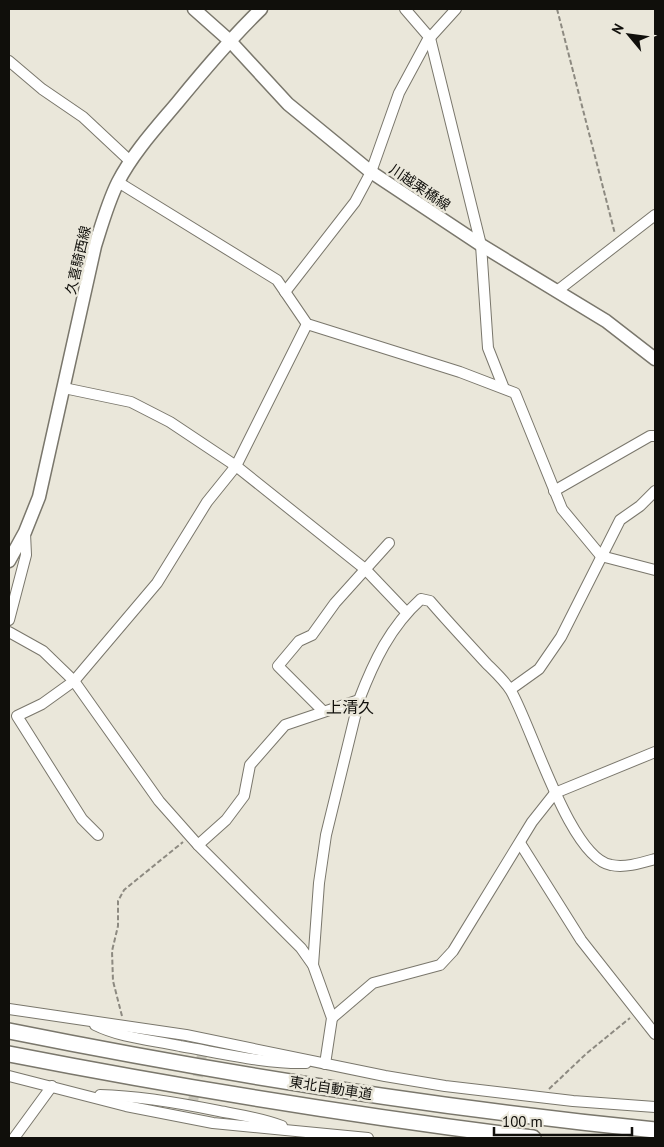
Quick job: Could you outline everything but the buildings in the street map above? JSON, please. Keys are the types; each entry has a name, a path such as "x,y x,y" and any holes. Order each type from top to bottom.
{"highway":[{"name":"東北自動車道","path":"9,1032 230,1073 385,1097 655,1130"},
{"name":"東北自動車道","path":"9,1054 226,1095 393,1121 533,1138"}],"main road":[{"name":"川越栗橋線","path":"194,9 230,41 288,104 371,172 480,245 606,321 655,359"},
{"name":"久喜騎西線","path":"9,561 25,532 39,497 96,246 106,211 118,182 130,161 230,41 261,9"}],"street":[{"path":"405,9 430,38 480,245 488,348 503,386"},
{"path":"285,292 355,202 371,172 399,93 430,38 456,9"},
{"path":"9,61 42,89 83,117 130,161"},
{"path":"118,182 277,280 307,324 503,386 516,393 562,509 600,556 655,570"},
{"path":"557,291 655,215"},
{"path":"98,834 82,819 16,716 42,704 74,681 157,583 207,502 236,466 307,324"},
{"path":"64,388 131,402 170,422 236,466 364,569 406,612"},
{"path":"554,491 650,436 655,436"},
{"path":"510,690 539,669 562,637 600,556 620,520 640,506 655,491"},
{"path":"9,620 26,555 25,532"},
{"path":"323,711 278,666 299,641 312,635 335,603 389,543"},
{"path":"313,965 319,883 326,835 359,700 375,659 406,612 421,598 430,601 510,690 535,742 555,793 582,844 593,856 610,865 634,865 655,859"},
{"path":"9,632 42,651 74,681 159,801 198,846 275,921 313,965 332,1018 321,1064"},
{"path":"198,846 226,820 244,796 250,765 285,725 359,700"},
{"path":"332,1018 373,983 440,965 453,952 532,822 555,793 655,752"},
{"path":"520,843 581,940 655,1034"},
{"path":"9,1009 244,1046 321,1064 445,1086 544,1098 655,1106"},
{"path":"87,1022 116,1034 202,1050 289,1064 321,1064"},
{"path":"9,1076 126,1106 252,1128 368,1138"},
{"path":"14,1138 52,1086"},
{"path":"82,1094 127,1096 192,1106 269,1121 294,1133"},
{"path":"244,1138 252,1128"}],"path":[{"path":"557,9 617,244"},
{"path":"123,1026 113,981 112,951 118,926 120,896 124,890 190,836"},
{"path":"544,1098 548,1091 587,1053 638,1012"}],"tunnel":[{"path":"192,1106 203,1050"}],"district":[{"name":"上清久","path":"350,707"}]}
